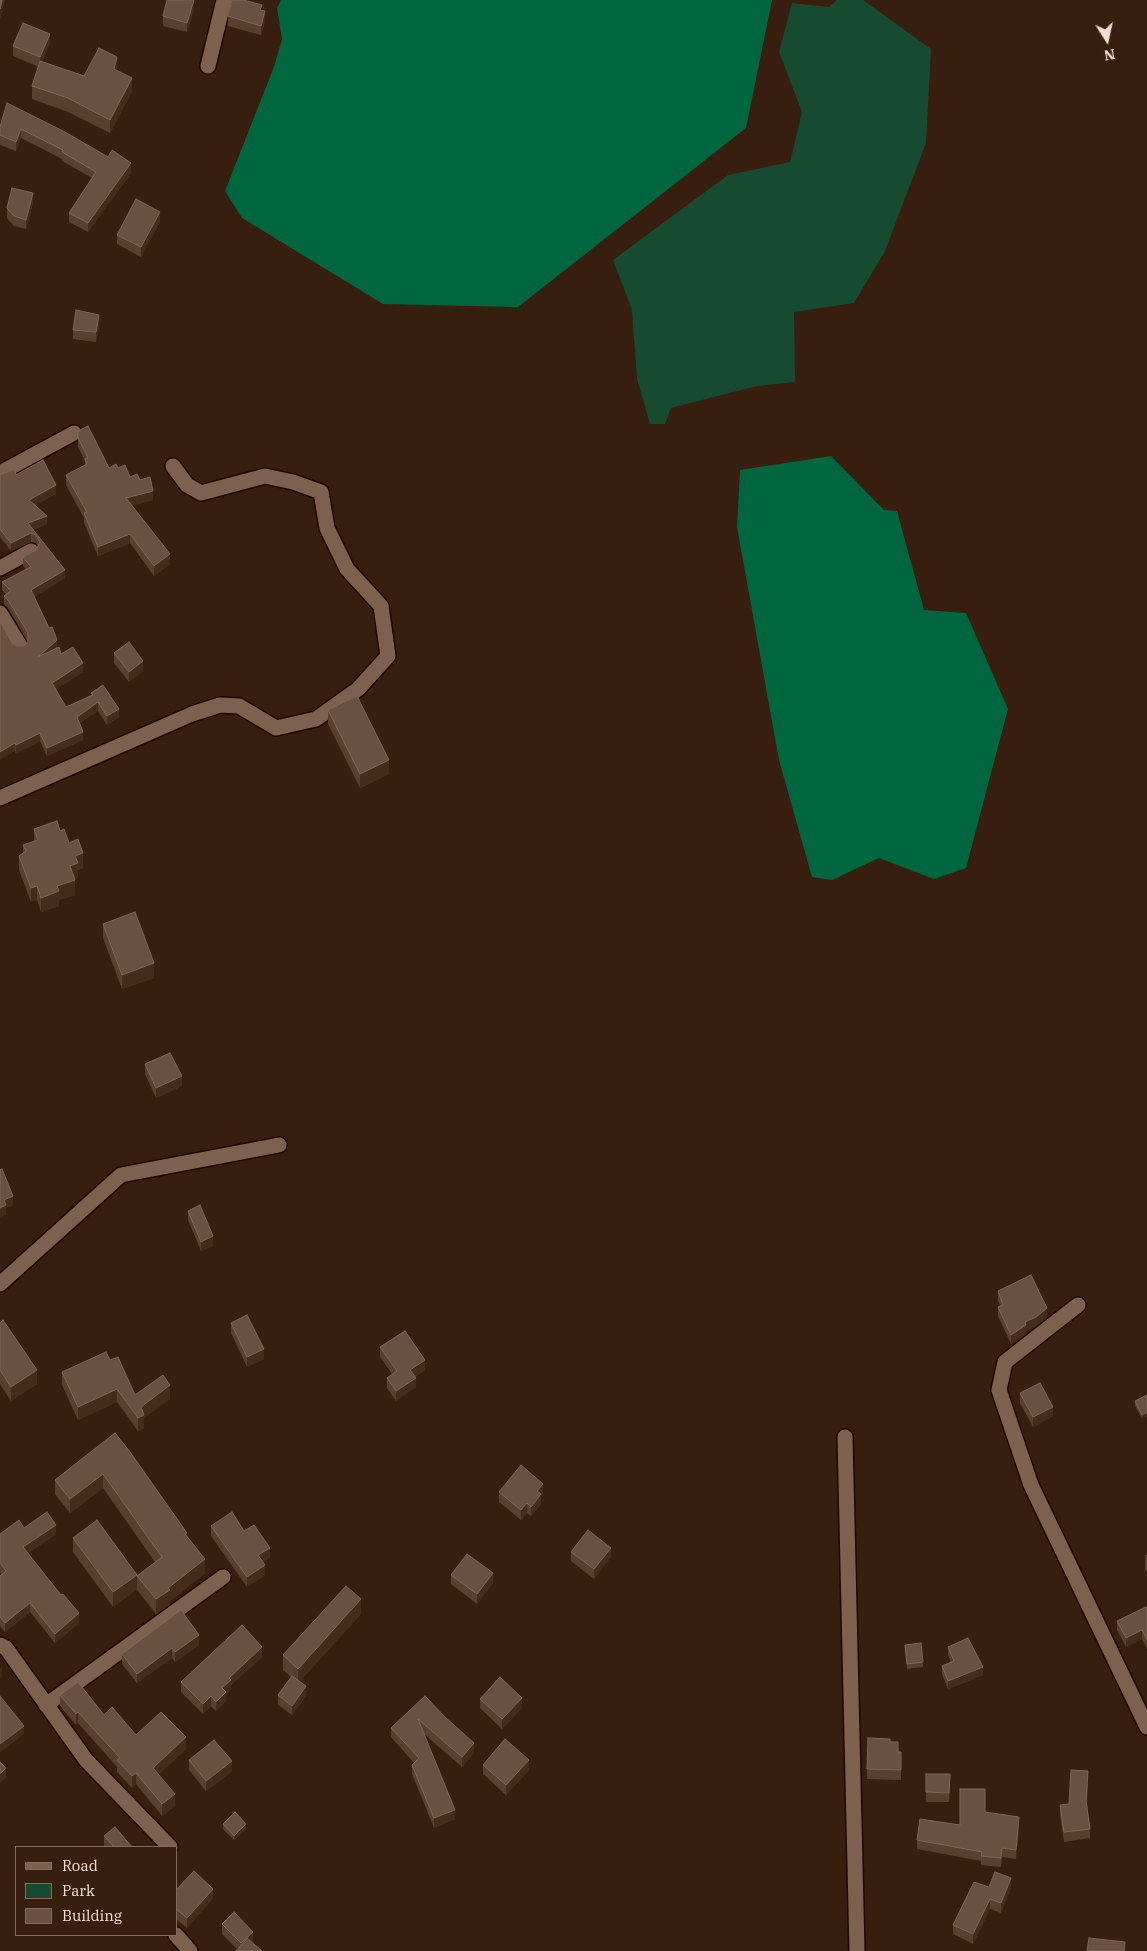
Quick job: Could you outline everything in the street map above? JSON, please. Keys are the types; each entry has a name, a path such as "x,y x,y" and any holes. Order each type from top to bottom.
{"street":[{"path":"208,66 224,0"},
{"path":"0,473 74,433"},
{"path":"0,798 192,714 220,706 239,706 276,728 316,719 358,689 388,656 381,606 346,569 327,528 321,492 293,482 264,476 201,493 187,485 172,466"},
{"path":"0,568 32,551"},
{"path":"0,613 20,646"},
{"path":"0,1284 121,1175 279,1145"},
{"path":"1078,1305 1005,1362 999,1390 1032,1485 1147,1727"},
{"path":"844,1437 857,1951"},
{"path":"46,1705 223,1577"},
{"path":"0,1645 6,1648 86,1760 169,1846"},
{"path":"177,1936 190,1951"}],"green space":[{"path":"281,0 772,0 746,128 518,307 383,304 242,218 225,191 274,67 282,39 277,8"},
{"path":"837,0 863,0 931,49 926,143 885,251 854,303 794,312 795,382 757,386 671,408 665,424 650,424 637,379 632,310 613,260 728,175 790,162 802,112 779,52 792,3 829,7"},
{"path":"831,456 884,510 897,511 924,610 966,613 1008,709 966,868 934,879 879,858 832,880 812,877 779,760 737,527 740,470"}],"building":[{"path":"167,0 194,0 187,23 163,16"},
{"path":"232,0 244,0 262,5 260,10 265,11 261,26 228,16"},
{"path":"23,23 50,34 40,57 13,46"},
{"path":"99,48 117,57 114,69 132,78 110,120 68,98 32,86 40,61 84,76"},
{"path":"7,103 65,132 108,157 112,150 131,163 88,223 69,213 96,172 62,152 63,150 21,129 16,142 0,135 0,127"},
{"path":"12,188 33,193 26,220 14,216 7,208"},
{"path":"136,199 160,212 141,247 117,235"},
{"path":"76,310 99,315 96,332 73,330"},
{"path":"88,426 109,468 116,464 118,468 125,465 130,477 137,474 140,480 150,477 153,491 126,498 170,554 154,566 130,534 98,547 84,513 87,512 66,475 87,464 85,459 88,458 78,438 78,432"},
{"path":"43,460 56,485 29,500 47,516 28,523 65,570 31,590 49,628 52,627 57,640 38,657 59,647 61,654 73,647 83,663 52,683 66,707 93,695 91,693 103,685 119,709 107,716 98,702 77,717 83,732 47,748 40,733 16,745 15,743 0,752 0,621 12,643 16,646 24,646 28,642 28,633 4,596 11,591 2,582 31,567 23,557 36,550 40,542 36,535 31,533 11,543 0,529 0,475 14,469 16,475"},
{"path":"129,642 143,661 129,672 114,653"},
{"path":"357,696 389,760 360,774 328,710"},
{"path":"57,821 60,831 64,829 69,843 78,839 83,853 75,856 78,863 70,866 75,880 57,886 59,891 41,898 37,886 31,888 19,856 26,851 23,845 38,840 34,829"},
{"path":"135,912 154,963 122,975 103,924"},
{"path":"170,1053 182,1076 156,1088 145,1064"},
{"path":"2,1169 13,1196 4,1200 6,1205 0,1208 0,1170"},
{"path":"200,1205 213,1236 201,1242 188,1211"},
{"path":"1031,1275 1047,1308 1036,1317 1025,1322 1026,1325 1011,1335 998,1307 1003,1305 998,1291"},
{"path":"247,1315 264,1349 247,1357 231,1323"},
{"path":"3,1320 37,1370 11,1387 0,1370 0,1323"},
{"path":"405,1331 425,1360 410,1370 416,1378 396,1391 387,1378 397,1371 380,1347"},
{"path":"106,1352 110,1360 118,1357 135,1395 163,1375 170,1385 141,1407 144,1415 138,1418 117,1389 78,1407 62,1372"},
{"path":"1040,1383 1053,1407 1033,1417 1020,1393"},
{"path":"1147,1395 1147,1412 1142,1415 1135,1401"},
{"path":"115,1433 187,1533 185,1534 205,1559 168,1588 170,1590 156,1599 137,1576 162,1557 103,1474 70,1499 55,1480"},
{"path":"521,1465 543,1484 537,1491 541,1494 531,1507 527,1503 521,1510 499,1492"},
{"path":"47,1512 56,1525 23,1547 61,1595 63,1594 79,1613 55,1634 30,1603 5,1623 0,1617 0,1576 6,1571 0,1563 0,1534 19,1520 24,1528"},
{"path":"232,1512 244,1531 254,1525 270,1548 258,1555 265,1565 247,1577 211,1526"},
{"path":"97,1520 137,1575 113,1592 73,1538"},
{"path":"588,1530 611,1548 594,1569 571,1552"},
{"path":"467,1554 493,1573 477,1594 451,1575"},
{"path":"346,1586 361,1599 298,1669 283,1655"},
{"path":"1146,1607 1147,1640 1142,1630 1126,1638 1117,1621"},
{"path":"181,1610 199,1635 175,1652 172,1648 137,1674 122,1654"},
{"path":"242,1625 262,1647 229,1678 231,1680 222,1688 226,1692 216,1702 211,1696 203,1704 181,1682"},
{"path":"968,1638 983,1667 948,1681 942,1666 954,1661 948,1647"},
{"path":"921,1643 923,1662 907,1664 905,1645"},
{"path":"292,1676 306,1686 292,1706 278,1695"},
{"path":"500,1677 522,1698 502,1719 480,1699"},
{"path":"78,1682 104,1715 112,1707 136,1735 161,1712 186,1737 153,1768 175,1794 162,1804 136,1773 132,1776 117,1760 120,1758 78,1712 76,1714 60,1695"},
{"path":"0,1696 24,1726 0,1744"},
{"path":"425,1696 474,1743 462,1757 418,1719 455,1810 434,1818 412,1765 419,1758 391,1728"},
{"path":"868,1738 890,1739 890,1742 898,1742 898,1752 901,1752 901,1770 867,1769"},
{"path":"505,1739 529,1760 506,1785 483,1765"},
{"path":"214,1740 232,1761 206,1781 189,1760"},
{"path":"0,1762 6,1768 0,1774"},
{"path":"1071,1770 1088,1771 1086,1801 1090,1829 1064,1832 1060,1805 1069,1804"},
{"path":"926,1774 950,1774 949,1793 926,1792"},
{"path":"960,1789 985,1789 985,1812 1019,1817 1016,1850 1002,1848 1001,1858 981,1856 982,1852 917,1840 920,1819 960,1825"},
{"path":"235,1812 246,1824 234,1836 223,1824"},
{"path":"115,1827 131,1846 113,1846 104,1836"},
{"path":"194,1871 213,1889 187,1918 178,1911 178,1888"},
{"path":"995,1872 1011,1878 1001,1903 990,1899 973,1934 953,1925 974,1882 989,1887"},
{"path":"234,1912 253,1932 241,1943 222,1924"},
{"path":"247,1938 262,1951 236,1951"},
{"path":"1089,1938 1125,1942 1124,1951 1087,1951"}]}
